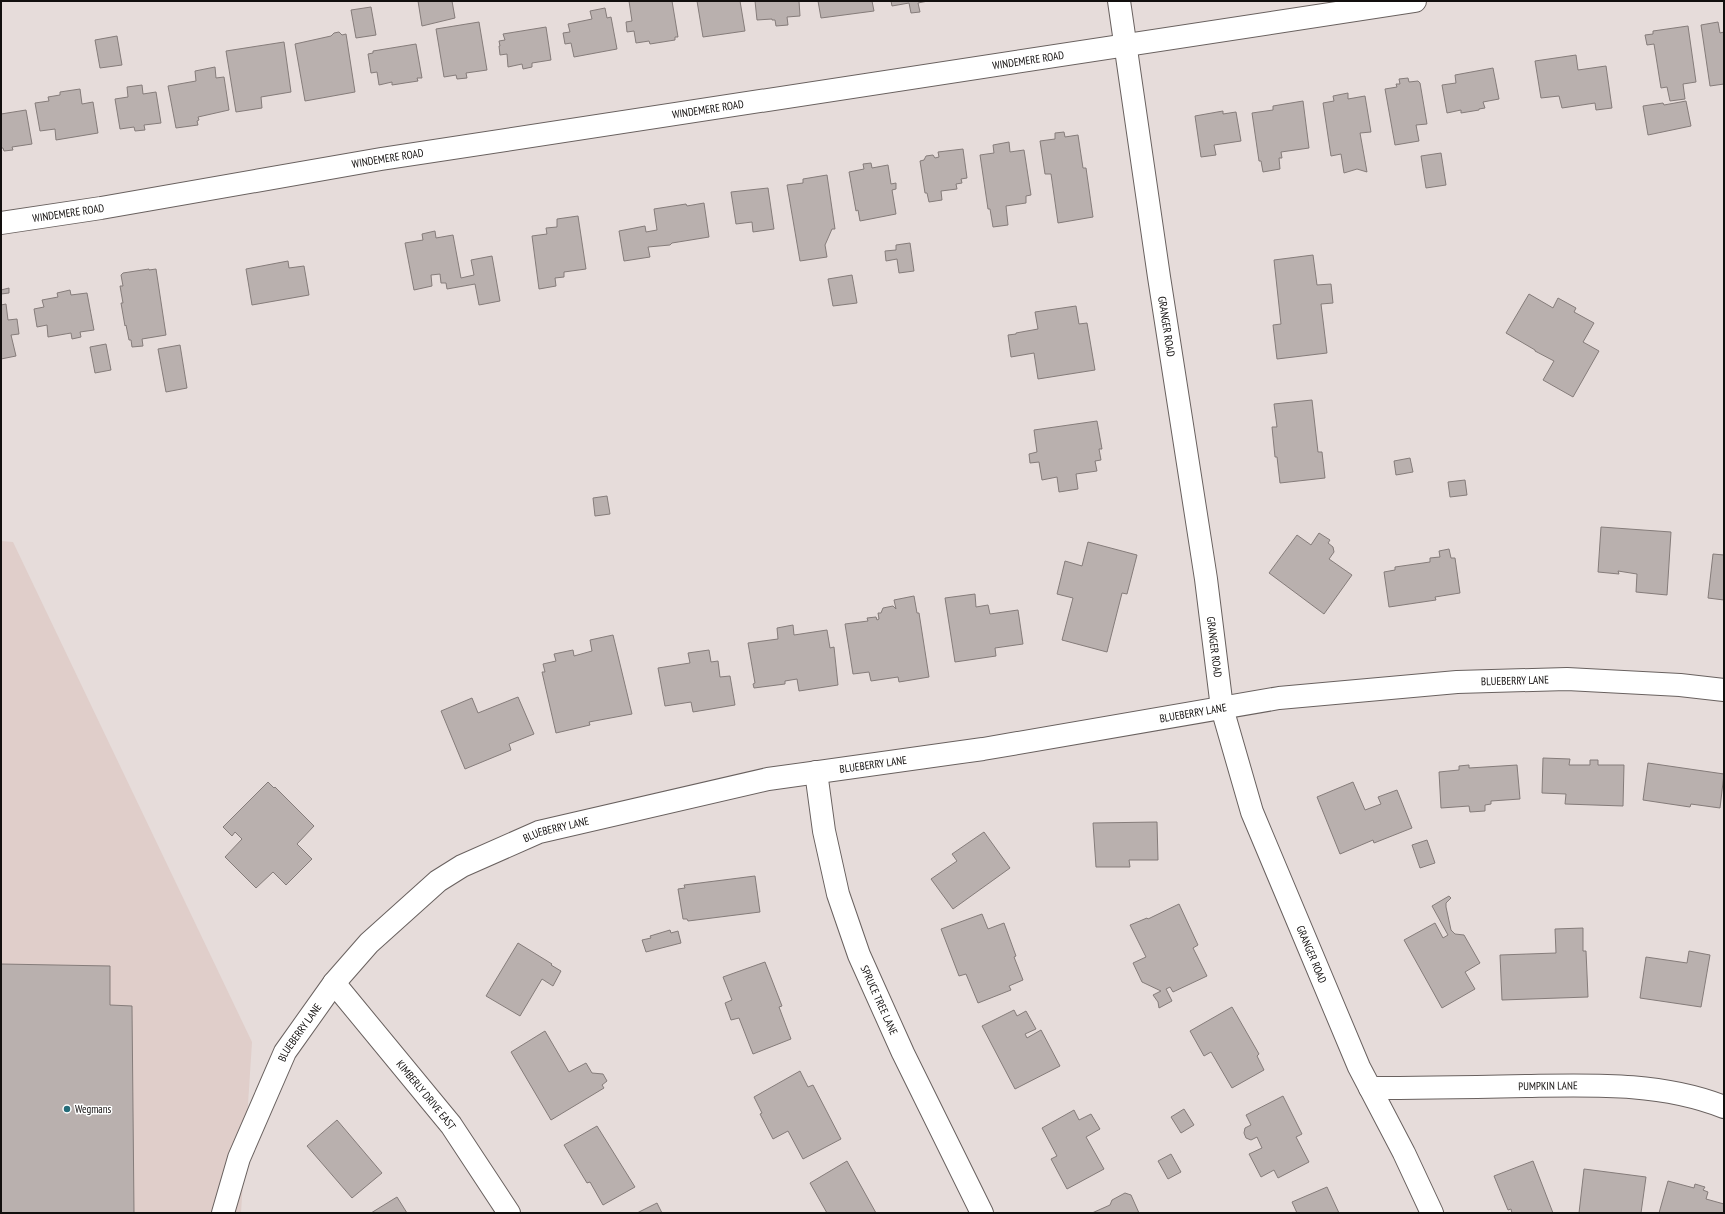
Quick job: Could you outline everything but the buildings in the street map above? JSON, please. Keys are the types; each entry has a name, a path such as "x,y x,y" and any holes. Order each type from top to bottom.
{"street":[{"name":"GRANGER ROAD","path":"1119,1 1158,277 1206,579 1222,708 1252,812 1356,1060 1404,1153 1432,1213"},
{"name":"WINDEMERE ROAD","path":"1,223 101,208 381,159 1415,1"},
{"name":"BLUEBERRY LANE","path":"223,1213 239,1158 285,1052 334,983 369,943 438,881 462,866 539,832 768,779 983,749 1279,698 1457,682 1567,679 1680,685 1724,690"},
{"name":"SPRUCE TREE LANE","path":"816,772 824,831 838,894 859,955 904,1053 982,1213"},
{"name":"KIMBERLY DRIVE EAST","path":"334,983 451,1125 509,1213"},
{"name":"PUMPKIN LANE","path":"1370,1088 1610,1085 1657,1089 1710,1101 1724,1107"}],"shaded area":[{"path":"1,541 13,542 252,1042 241,1213 1,1213"}],"place":[{"name":"Wegmans","path":"67,1109"}]}
